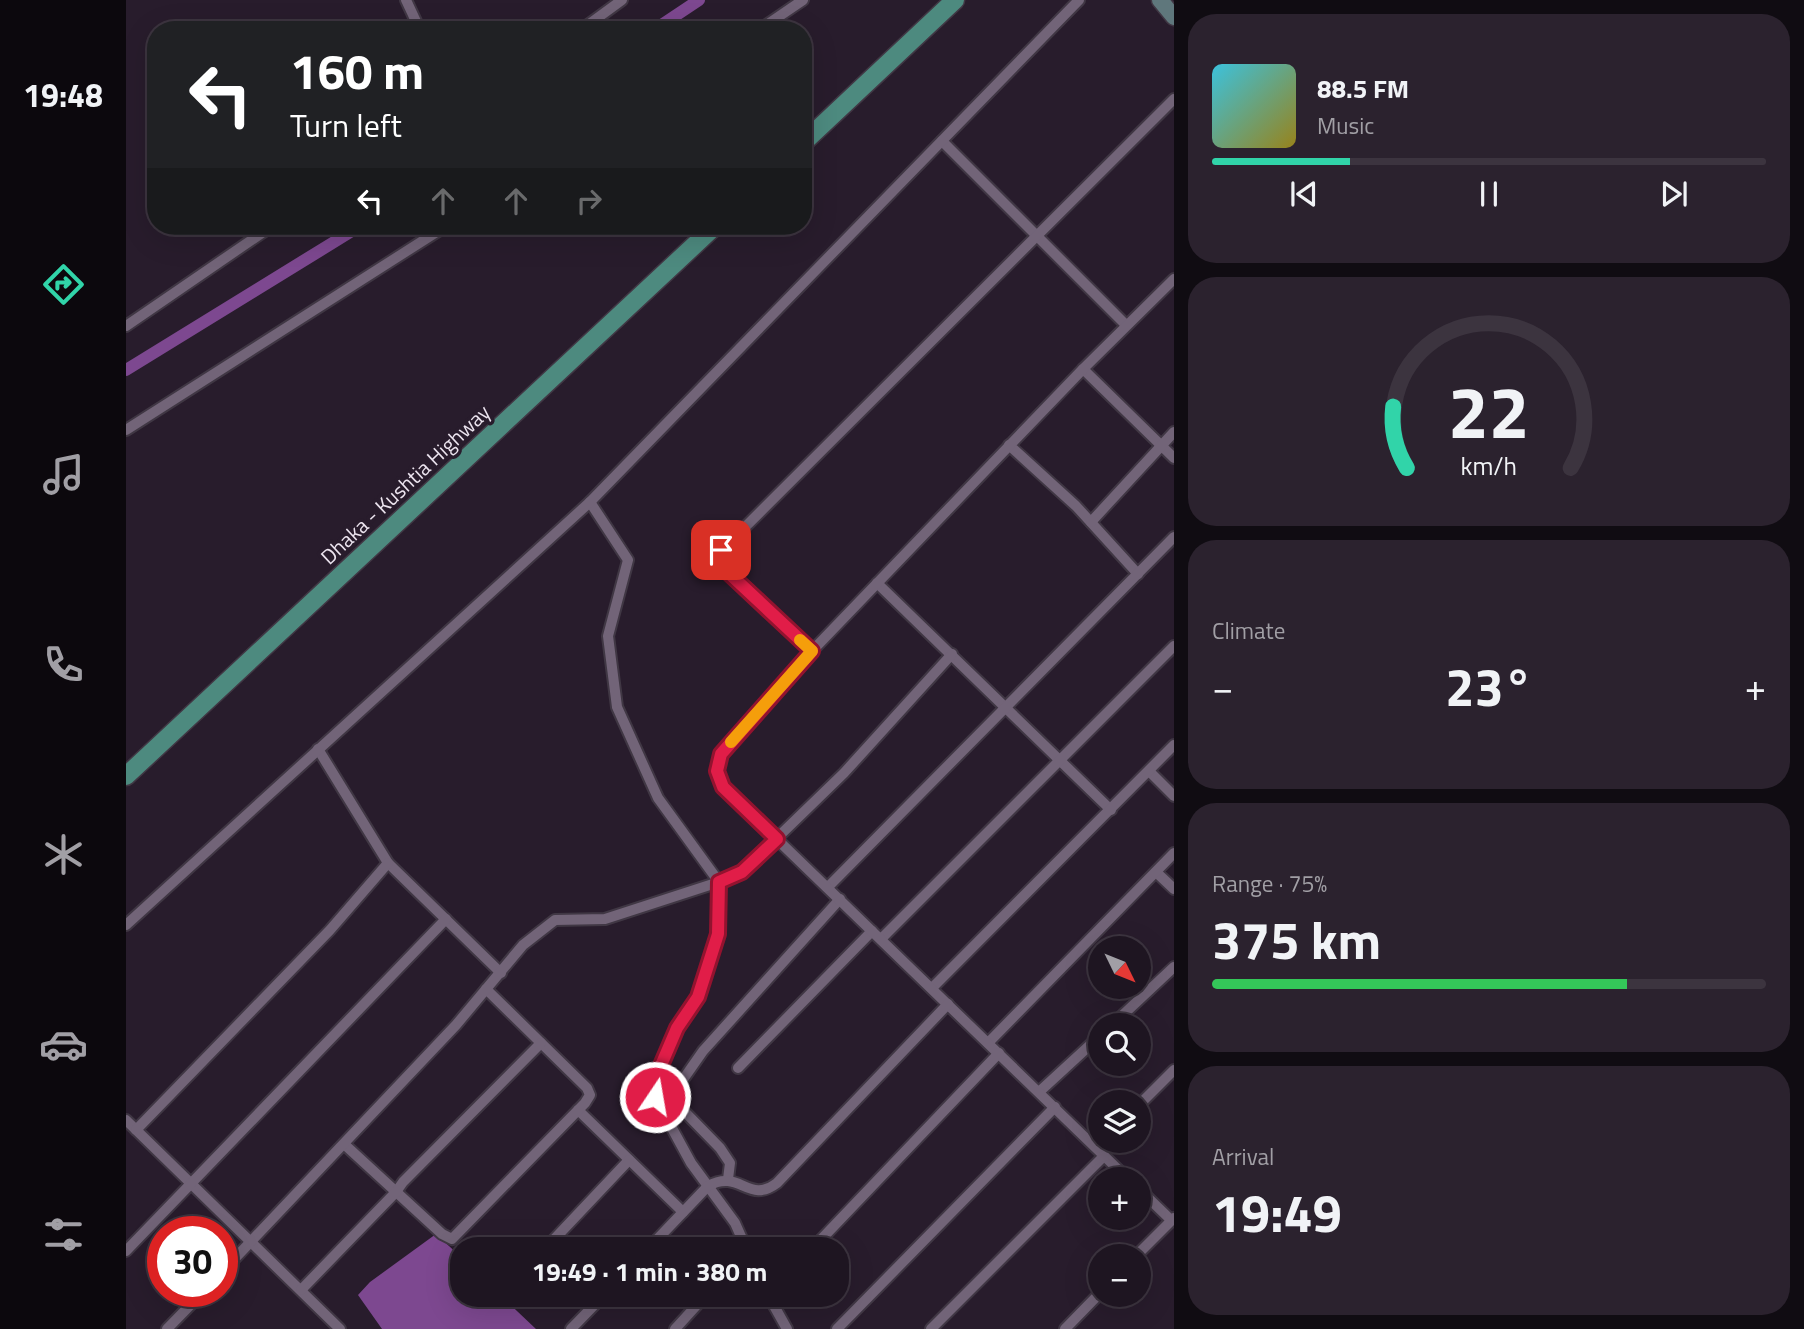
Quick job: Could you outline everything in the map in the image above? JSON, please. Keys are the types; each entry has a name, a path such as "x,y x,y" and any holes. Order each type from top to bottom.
{"main road":[{"path":"812,135 955,0"},
{"path":"1160,0 1174,17"},
{"name":"Dhaka - Kushtia Highway","path":"126,776 705,235"}],"street":[{"path":"406,0 416,21"},
{"path":"593,21 622,0"},
{"path":"772,21 803,0"},
{"path":"126,925 590,502 1079,0"},
{"path":"812,651 718,563 717,555 1174,99"},
{"path":"942,141 1126,325"},
{"path":"126,326 259,235"},
{"path":"126,430 432,235"},
{"path":"1088,1136 1039,1092 723,787 719,778 718,761 745,725 812,651 1009,445 1174,279"},
{"path":"1083,369 1174,458"},
{"path":"1091,522 1174,432"},
{"path":"1009,445 1091,522 1138,574"},
{"path":"590,502 628,560 608,636 617,707 658,798 719,882 718,934 698,997 677,1028 662,1063 655,1097 691,1163 735,1223 741,1237"},
{"path":"828,887 1174,537"},
{"path":"877,583 1111,810"},
{"path":"881,939 1174,646"},
{"path":"238,1255 456,1025 523,945 555,920 604,919 742,872 844,773 952,654"},
{"path":"932,988 1174,745"},
{"path":"318,749 388,863 501,973"},
{"path":"1149,771 1174,796"},
{"path":"988,1043 1174,853"},
{"path":"136,1130 330,930 388,863"},
{"path":"1156,872 1174,889"},
{"path":"728,1179 730,1163 681,1108 675,1091 703,1051 840,899"},
{"path":"126,1251 446,919"},
{"path":"738,1068 872,930"},
{"path":"1125,1013 1174,967"},
{"path":"344,1144 442,1234 452,1239 578,1110 590,1095 587,1088 486,989"},
{"path":"660,1237 708,1186 717,1181 728,1179 755,1191 767,1191 777,1183 948,1004"},
{"path":"301,1290 403,1182 541,1043"},
{"path":"1039,1092 1088,1047"},
{"path":"823,1237 999,1053"},
{"path":"1151,1093 1174,1070"},
{"path":"837,1329 1055,1107"},
{"path":"578,1110 683,1212"},
{"path":"126,1120 340,1329"},
{"path":"931,1329 998,1264 1098,1153"},
{"path":"1106,1153 1118,1167"},
{"path":"556,1237 629,1160"},
{"path":"1148,1244 1173,1219 1151,1200"},
{"path":"1065,1329 1088,1305"},
{"path":"167,1329 188,1307"},
{"path":"571,1329 592,1307"},
{"path":"675,1329 695,1307"},
{"path":"775,1307 787,1329"}],"shaded area":[{"path":"436,1234 450,1247 450,1307 513,1307 536,1329 382,1329 358,1295 370,1282"}],"waterway":[{"path":"668,21 699,0"},
{"path":"126,370 345,235"}],"slow traffic":[{"path":"731,742 812,651 800,640"}],"route":[{"path":"655,1097 662,1063 677,1028 698,997 718,934 719,882 742,872 777,839 723,787 717,771 718,761 737,735 812,651 718,563 717,555 721,550"}]}
